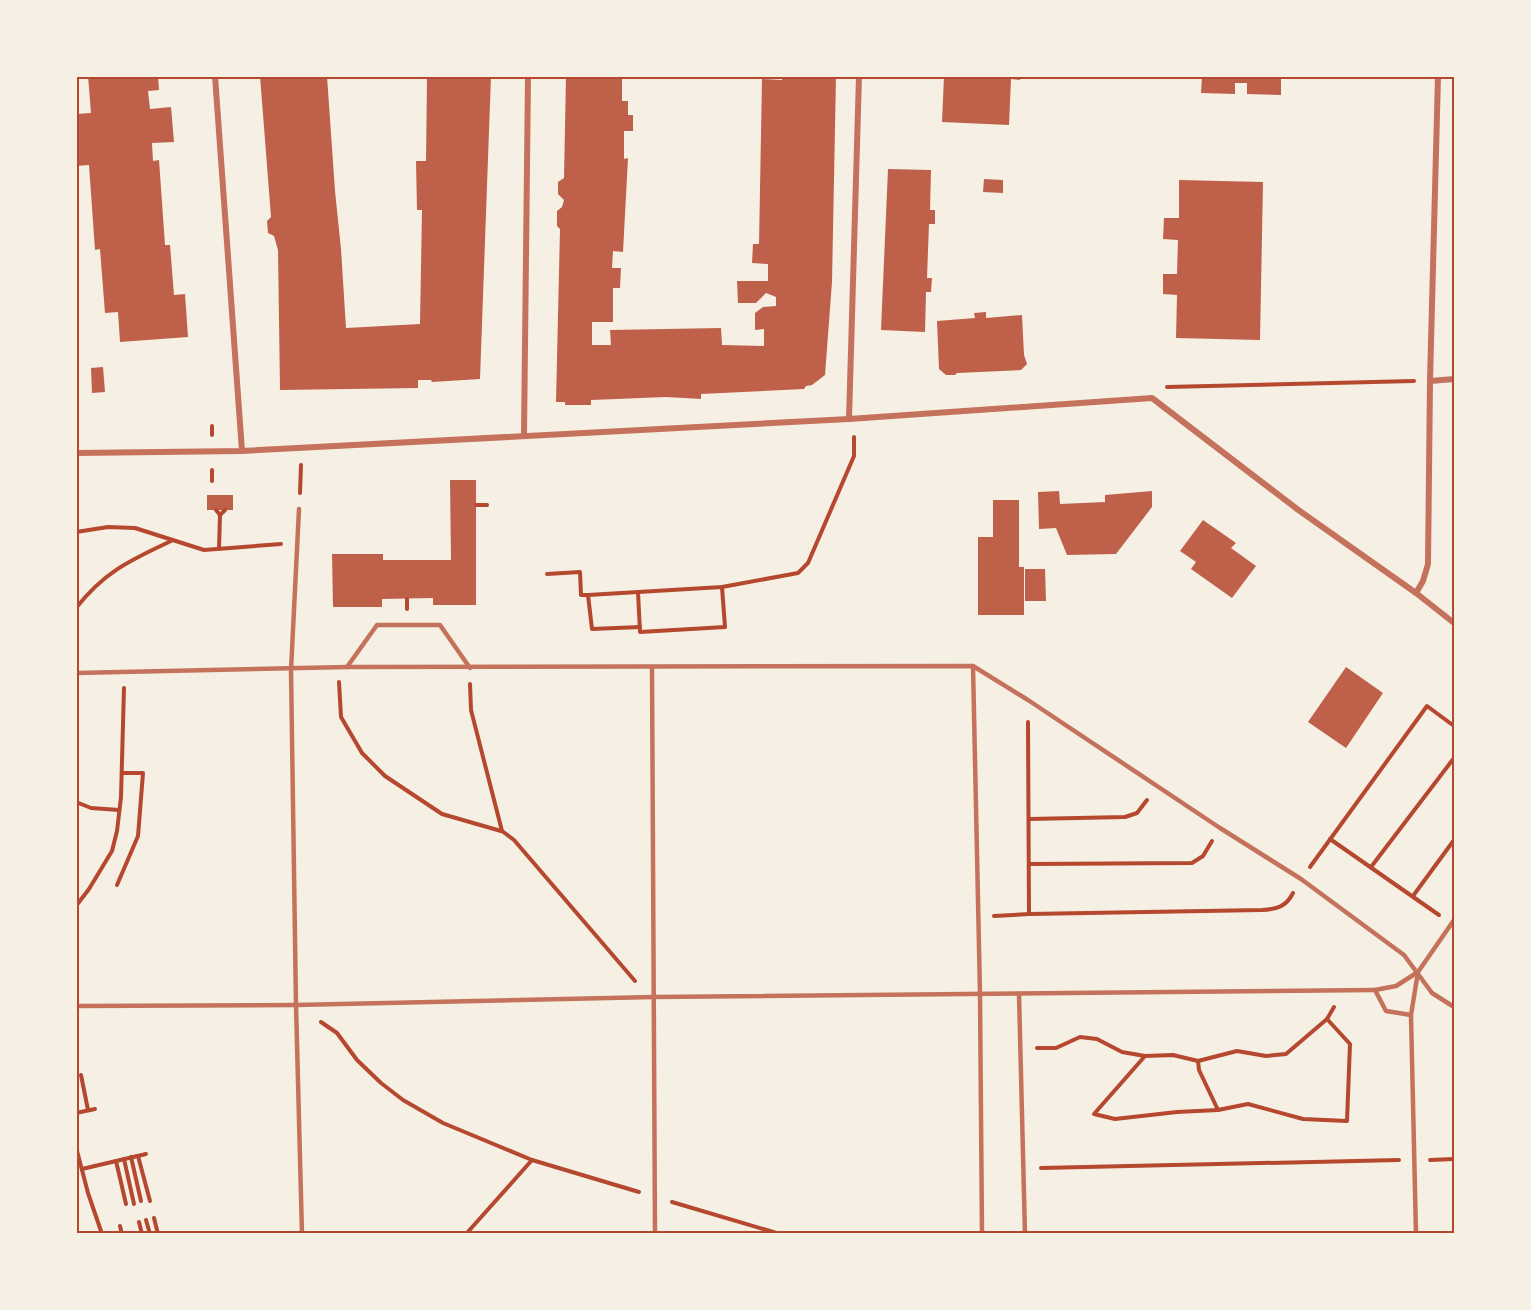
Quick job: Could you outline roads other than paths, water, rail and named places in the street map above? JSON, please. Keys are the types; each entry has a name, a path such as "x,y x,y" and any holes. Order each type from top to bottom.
{"street":[{"path":"215,76 242,451"},
{"path":"524,436 528,76"},
{"path":"849,418 859,76"},
{"path":"1416,593 1423,581 1428,564 1438,76"},
{"path":"1430,381 1455,379"},
{"path":"76,453 242,451 849,418 1152,398 1297,509 1455,623"}],"lane":[{"path":"299,509 291,670 302,1233"},
{"path":"348,667 376,625 440,625 470,668"},
{"path":"76,673 348,667 973,666 1301,879 1404,955 1432,993 1455,1007"},
{"path":"973,666 982,1233"},
{"path":"652,667 655,1233"},
{"path":"76,1006 1375,990 1396,986 1418,972 1453,922"},
{"path":"1416,1233 1411,1015 1418,972"},
{"path":"1375,990 1386,1011 1411,1015"},
{"path":"1019,994 1025,1233"}]}
